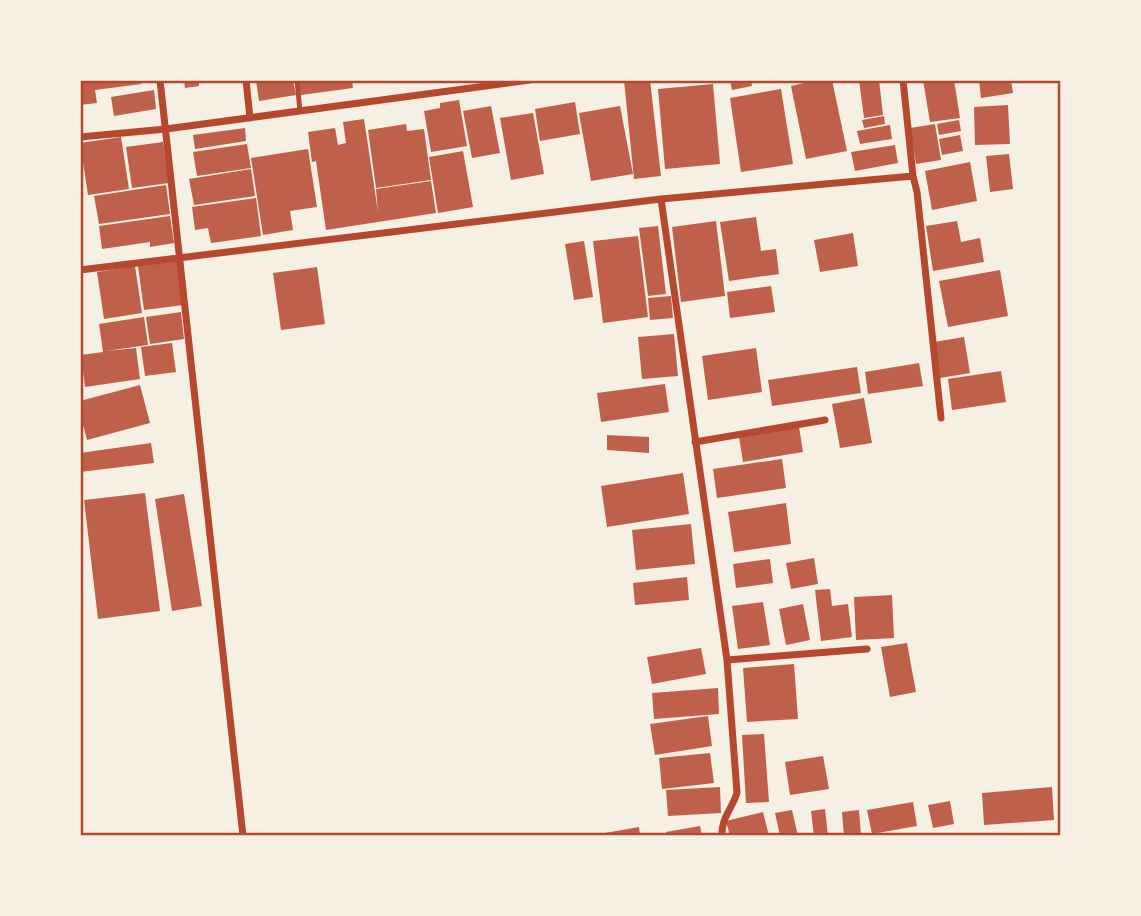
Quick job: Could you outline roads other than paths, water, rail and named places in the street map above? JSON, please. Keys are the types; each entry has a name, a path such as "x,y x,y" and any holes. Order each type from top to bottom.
{"street":[{"path":"160,80 243,835"},
{"path":"246,80 250,118"},
{"path":"80,137 166,129 530,80"},
{"path":"903,80 941,418"},
{"path":"80,270 661,200 913,176"},
{"path":"661,200 727,660 737,793 735,802 722,821 722,835"},
{"path":"695,442 825,420"},
{"path":"727,660 867,649"}],"lane":[{"path":"297,80 300,111"}]}
